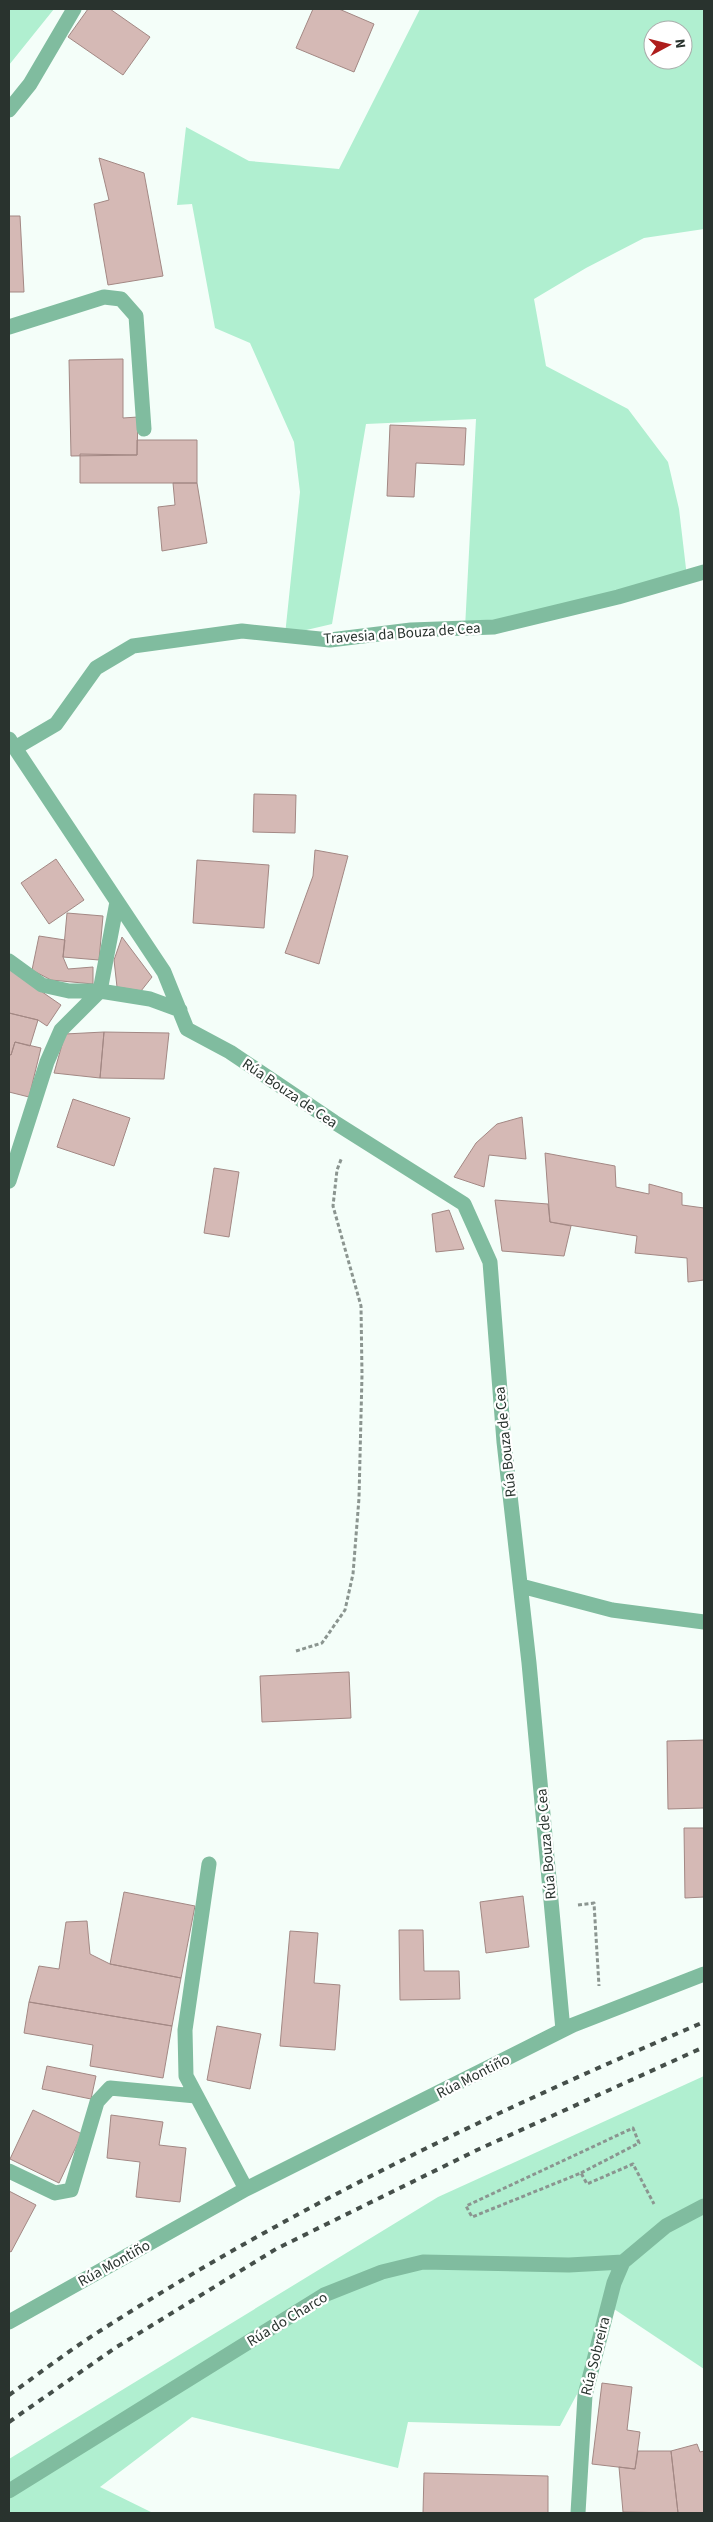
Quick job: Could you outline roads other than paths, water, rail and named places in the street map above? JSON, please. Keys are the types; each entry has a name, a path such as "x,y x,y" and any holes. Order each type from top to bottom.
{"street":[{"path":"9,110 30,84 74,9"},
{"path":"9,327 104,297 121,299 136,316 144,429"},
{"name":"Travesia da Bouza de Cea","path":"12,744 56,724 96,668 133,646 242,631 330,640 411,630 494,627 618,597 704,572"},
{"name":"Rúa Bouza de Cea","path":"12,744 164,972 187,1029 230,1052 350,1132 464,1204 490,1262 504,1442 521,1586 563,2030"},
{"path":"9,1181 47,1062 61,1030 100,991 118,902"},
{"path":"9,961 42,985 69,991 100,991 150,999 180,1010"},
{"path":"521,1586 612,1610 704,1622"},
{"path":"209,1864 185,2030 186,2076 246,2189"},
{"name":"Rúa Montiño","path":"9,2322 246,2189 563,2030 704,1974"},
{"path":"9,2171 55,2193 71,2190 97,2102 110,2088 196,2096"},
{"path":"623,2262 666,2226 704,2206"},
{"name":"Rúa do Charco","path":"9,2491 324,2295 382,2272 423,2262 569,2265 623,2262"},
{"name":"Rúa Sobreira","path":"578,2513 584,2395 614,2283 623,2262"}],"railway":[{"path":"9,2395 67,2353 175,2284 322,2201 549,2090 704,2022"},
{"path":"9,2422 115,2348 276,2249 477,2150 704,2047"}]}
